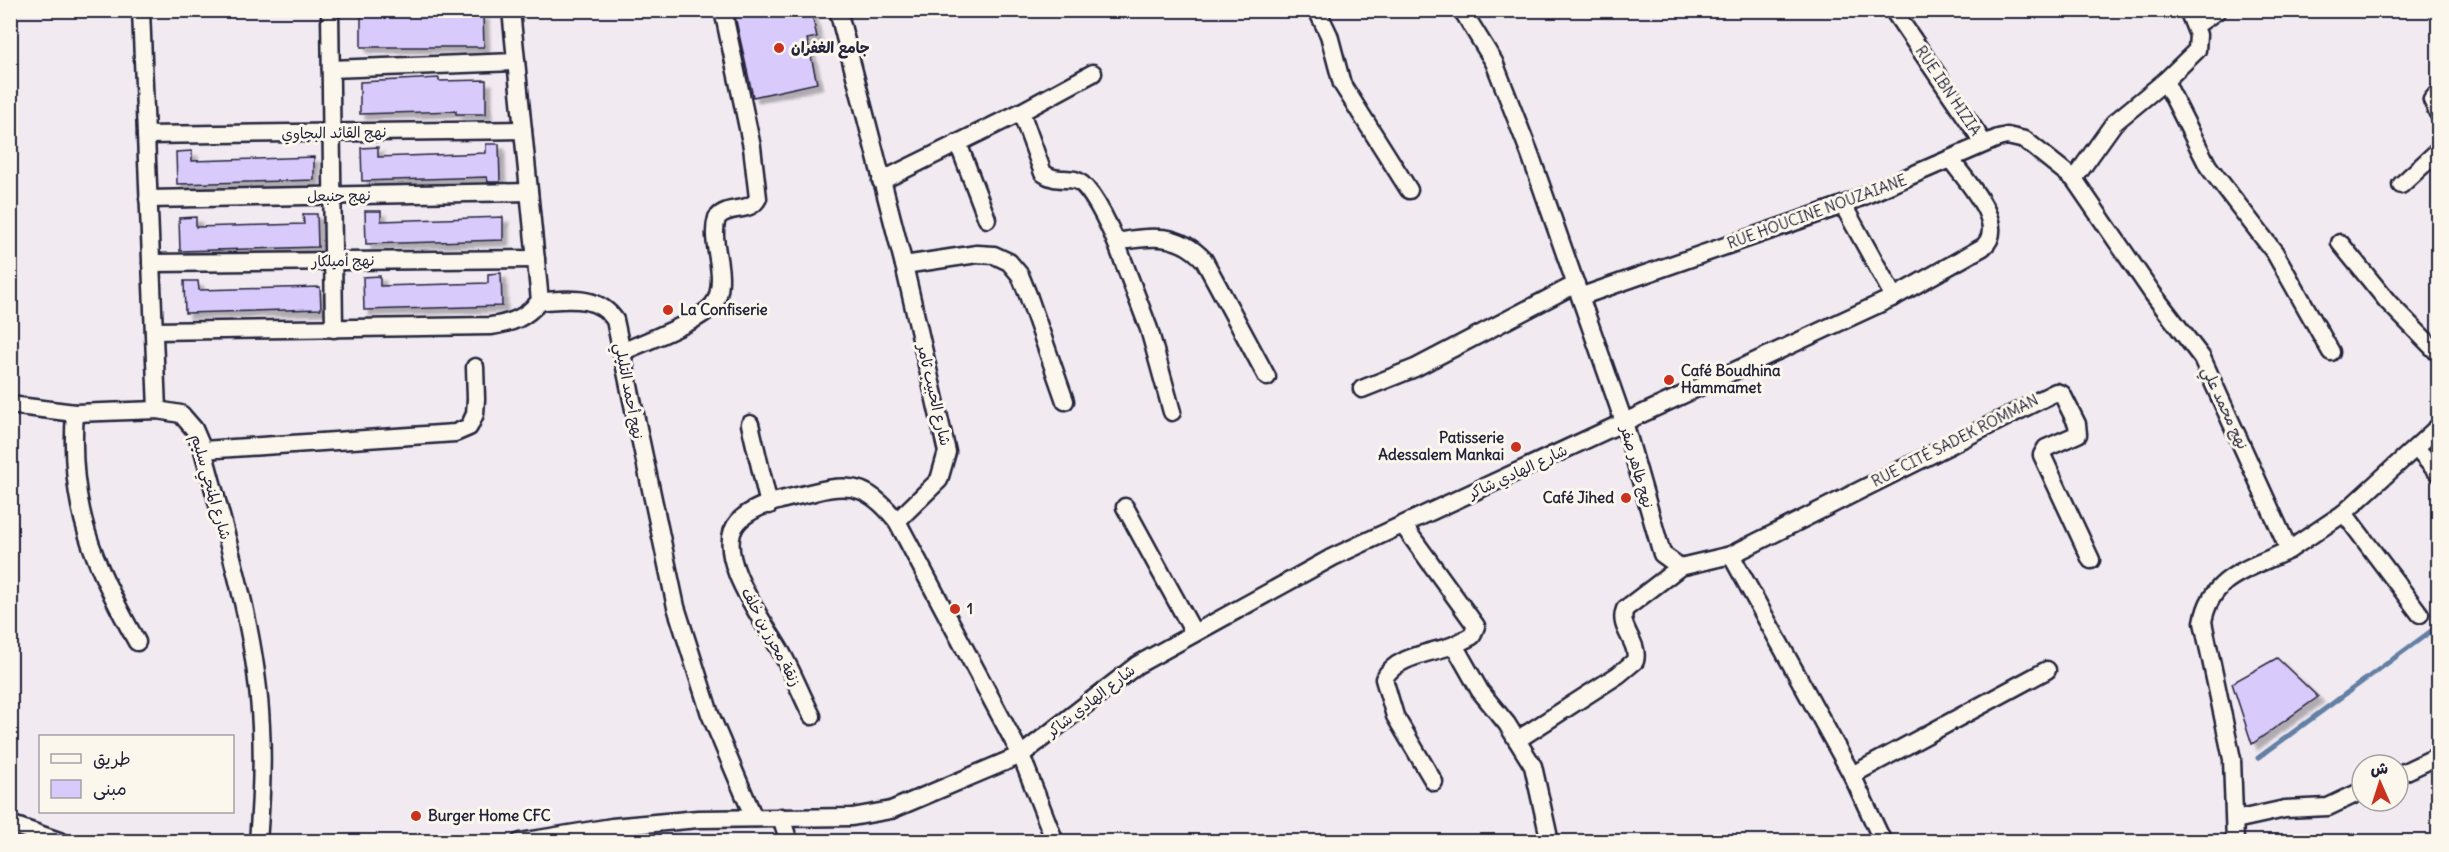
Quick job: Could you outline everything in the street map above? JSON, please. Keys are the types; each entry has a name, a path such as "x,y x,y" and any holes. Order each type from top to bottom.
{"street":[{"path":"141,10 157,410"},
{"path":"330,10 334,328"},
{"path":"154,331 490,326 511,323 526,316 540,301 511,10"},
{"path":"622,352 694,319 712,307 717,300 720,284 715,233 717,218 726,211 750,207 758,198 752,147 723,10"},
{"name":"شارع الحبيب ثامر","path":"838,10 904,265 947,452 939,480 897,521"},
{"path":"1317,10 1329,35 1342,84 1409,190"},
{"name":"نهج طاهر صفر","path":"1462,10 1494,62 1579,290 1624,422 1662,554 1680,567"},
{"name":"RUE IBN HIZIA","path":"1893,10 1983,142"},
{"path":"2074,180 2114,123 2165,81 2197,50 2200,43 2191,18 2218,10"},
{"path":"331,69 516,62"},
{"path":"881,181 1094,73"},
{"path":"2165,81 2208,166 2230,198 2275,254 2331,352"},
{"path":"2439,93 2432,100 2439,113"},
{"path":"1021,112 1043,173 1058,180 1077,180 1084,184 1104,215 1149,329 1172,412"},
{"name":"نهج القائد البجاوي","path":"146,135 523,130"},
{"name":"RUE HOUCINE NOUZAIANE","path":"1362,389 1415,368 1579,290 1843,205 1951,160 1983,142 2007,136 2025,140 2074,180"},
{"path":"958,143 987,219"},
{"path":"2402,185 2439,151"},
{"name":"شارع الهادي شاكر","path":"520,842 612,827 698,819 852,817 891,810 1021,755 1137,665 1333,557 1894,297 1983,247 1992,235 1991,220 1988,212 1951,160"},
{"name":"نهج محمد علي","path":"2074,180 2210,373 2289,550"},
{"name":"نهج حنبعل","path":"148,200 529,192"},
{"path":"1843,205 1894,297"},
{"path":"1116,242 1146,238 1179,240 1194,249 1204,260 1267,377"},
{"path":"2340,243 2388,302 2439,353"},
{"path":"904,265 977,254 994,255 1009,262 1024,285 1065,401"},
{"name":"نهج أميلكار","path":"151,263 536,259"},
{"name":"نهج أحمد التليلي","path":"540,301 588,300 600,304 615,320 676,607 710,714 754,818"},
{"path":"203,450 455,433 469,427 475,414 475,367"},
{"name":"RUE CITÉ SADEK ROMMAN","path":"1731,555 2056,392 2062,394 2077,424 2078,434 2046,448 2042,455 2091,560"},
{"name":"شارع المنجي سليم","path":"10,405 75,413 157,410 181,414 194,429 203,450 240,589 253,661 261,726 258,842"},
{"path":"75,413 74,476 84,530 115,604 137,642"},
{"path":"750,424 769,505"},
{"path":"2235,842 2232,759 2203,622 2206,605 2215,590 2230,578 2289,550 2344,513 2439,427"},
{"path":"2416,448 2439,473"},
{"name":"زنقة محرز بن خلف","path":"812,716 780,650 753,609 732,554 731,541 737,523 744,516 769,505 826,489 847,487 868,492 897,521"},
{"path":"1125,507 1194,633"},
{"path":"2344,513 2420,614"},
{"path":"897,521 1021,755 1055,842"},
{"path":"1404,525 1476,626 1472,636 1454,645 1404,662 1392,668 1384,679 1395,716 1434,782"},
{"path":"1516,740 1618,675 1635,661 1636,650 1624,624 1625,609 1680,567 1731,555 1852,776 1883,842"},
{"path":"1454,645 1480,691 1516,740 1534,770 1550,842"},
{"path":"1852,776 2047,670"},
{"path":"2410,769 2439,756"},
{"path":"2235,820 2285,809 2328,807 2350,797"},
{"path":"781,817 789,842"},
{"path":"10,824 62,842"}],"building":[{"path":"760,10 811,10 817,37 807,39 817,83 753,97 735,16"},
{"path":"361,13 483,15 484,47 361,47"},
{"path":"439,78 439,81 486,80 486,114 456,114 456,111 360,114 360,82"},
{"path":"486,144 499,144 500,182 488,182 487,177 362,181 361,148 378,147 378,157 486,153"},
{"path":"192,151 192,161 314,157 314,180 177,184 176,152"},
{"path":"365,211 381,211 381,221 503,217 503,240 366,244"},
{"path":"303,214 317,214 318,247 180,251 179,218 196,217 196,227 304,224"},
{"path":"501,273 502,306 364,310 363,277 380,276 380,286 488,283 488,274"},
{"path":"184,281 198,281 199,290 320,287 321,309 185,313"},
{"path":"2277,658 2318,697 2252,744 2232,683"}],"waterway":[{"path":"2258,758 2438,626"}],"place":[{"name":"جامع الغفران","path":"779,48"},
{"name":"La Confiserie","path":"668,310"},
{"name":"Café Boudhina Hammamet","path":"1669,380"},
{"name":"Patisserie Adessalem Mankai","path":"1516,447"},
{"name":"Café Jihed","path":"1626,498"},
{"name":"1","path":"955,609"},
{"name":"Burger Home CFC","path":"416,816"}]}
